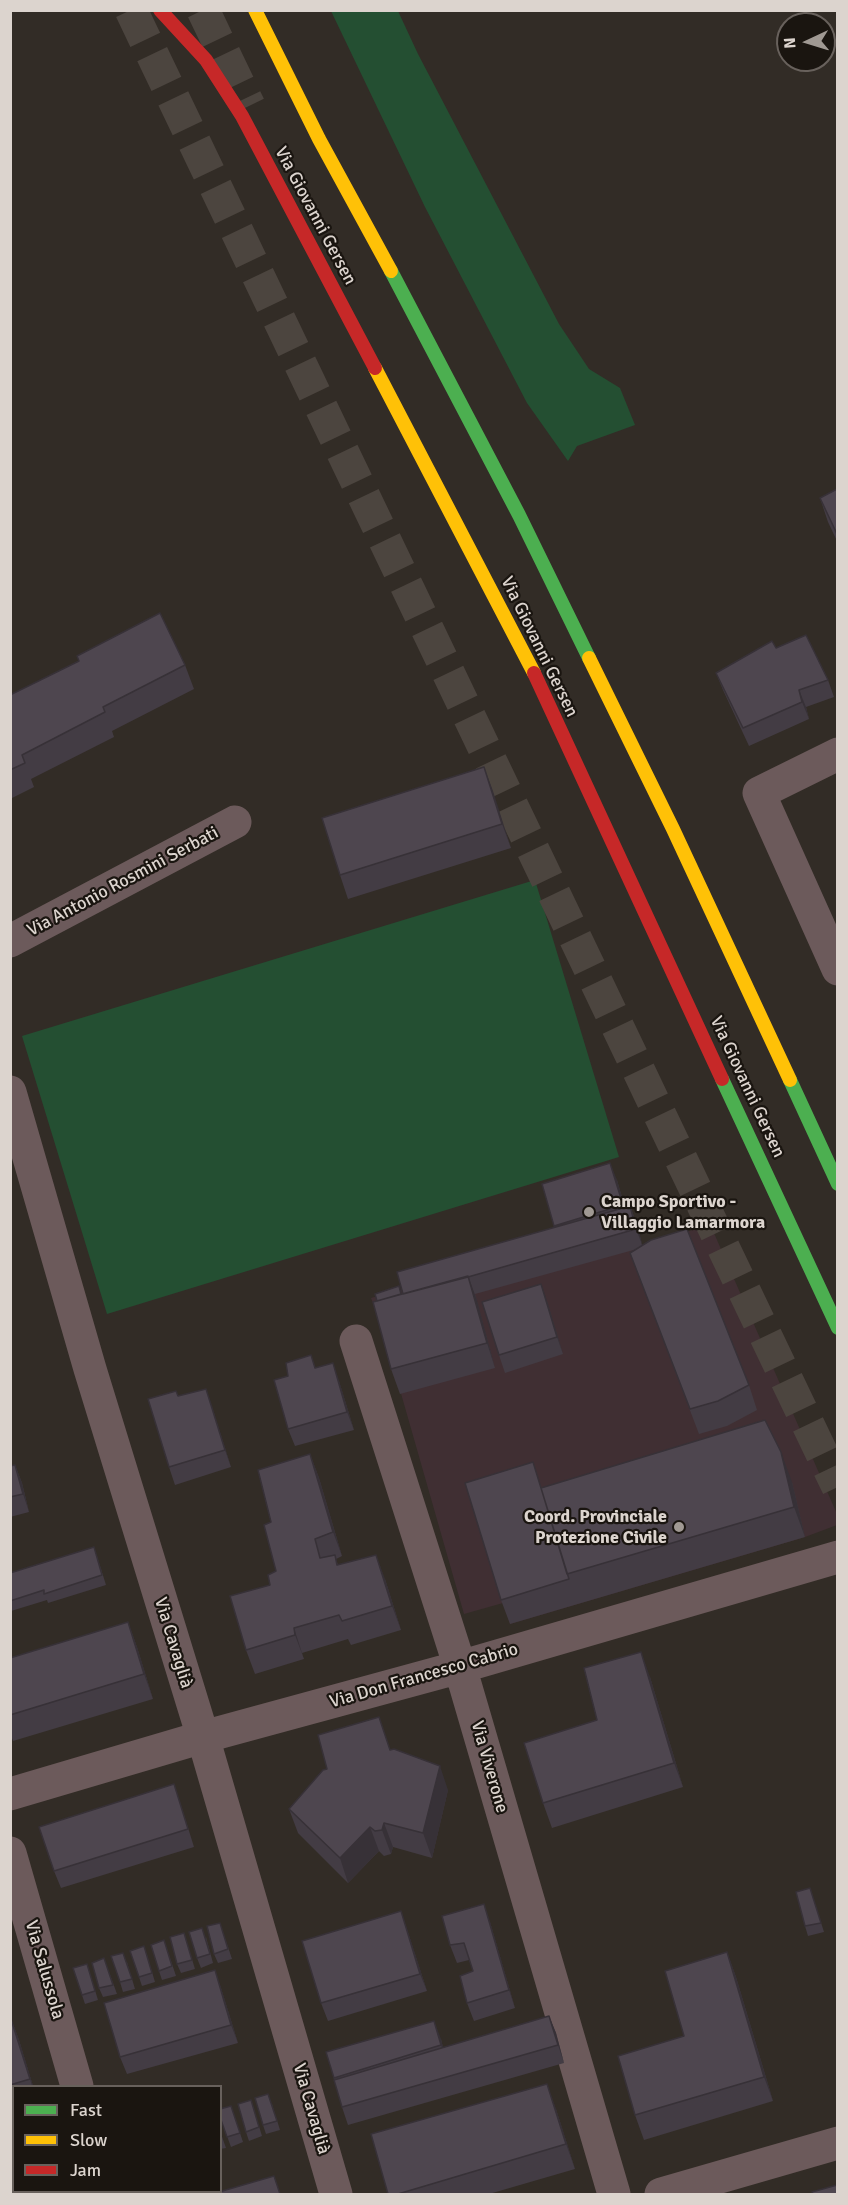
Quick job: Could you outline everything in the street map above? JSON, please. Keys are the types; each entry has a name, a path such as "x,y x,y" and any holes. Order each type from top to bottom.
{"street":[{"name":"Via Giovanni Gersen","path":"160,10 206,60 242,116 471,550 543,694 837,1328"},
{"path":"255,10 319,139 423,330 519,515 673,829 837,1184"},
{"path":"837,754 759,793 837,969"},
{"name":"Via Antonio Rosmini Serbati","path":"10,941 235,822"},
{"name":"Via Cavaglià","path":"10,1092 90,1369 203,1737 336,2194"},
{"name":"Via Viverone","path":"356,1341 460,1667 614,2194"},
{"name":"Via Don Francesco Cabrio","path":"10,1794 203,1737 460,1667 837,1557"},
{"name":"Via Salussola","path":"10,1853 77,2085"},
{"path":"661,2194 837,2144"}],"shaded area":[{"path":"710,1224 837,1514 837,1525 805,1537 510,1624 503,1603 464,1614 382,1327 371,1298 403,1289 643,1247"}],"green space":[{"path":"331,11 398,11 418,54 559,324 589,369 620,388 635,425 577,446 568,461 527,403 425,207"},
{"path":"535,880 619,1157 107,1314 22,1036"}],"building":[{"path":"837,489 837,534 820,498"},
{"path":"160,613 185,665 103,707 105,712 22,755 25,763 10,770 10,695 79,661 77,656"},
{"path":"806,635 828,680 799,690 802,702 743,728 716,673 772,641 776,648"},
{"path":"484,767 502,824 340,875 322,818"},
{"path":"610,1163 623,1205 554,1226 542,1184"},
{"path":"630,1206 636,1229 403,1294 397,1272"},
{"path":"687,1229 749,1385 718,1401 690,1409 630,1253 651,1240"},
{"path":"468,1276 487,1343 391,1369 373,1302"},
{"path":"541,1284 557,1337 499,1355 482,1302"},
{"path":"399,1286 401,1294 377,1301 375,1294"},
{"path":"311,1355 315,1368 333,1363 347,1412 288,1429 274,1380 288,1376 286,1363"},
{"path":"206,1389 225,1450 169,1467 148,1399 176,1391 178,1396"},
{"name":"Coord. Provinciale Protezione Civile","path":"765,1420 781,1452 794,1507 567,1574 541,1488"},
{"path":"310,1454 333,1532 315,1539 320,1558 335,1555 337,1565 376,1555 392,1606 342,1621 339,1615 294,1628 295,1635 246,1650 230,1596 270,1585 268,1575 276,1571 264,1525 271,1522 258,1470"},
{"path":"533,1462 569,1579 501,1600 465,1483"},
{"path":"15,1465 23,1494 10,1497 10,1466"},
{"path":"94,1547 102,1575 44,1594 44,1590 10,1601 10,1573"},
{"path":"128,1622 144,1674 10,1715 10,1658"},
{"path":"641,1652 674,1763 543,1803 524,1743 597,1720 584,1668"},
{"path":"379,1717 390,1750 394,1749 440,1766 423,1833 384,1823 382,1830 375,1831 370,1827 340,1858 289,1809 323,1770 327,1769 318,1735"},
{"path":"174,1784 188,1829 54,1871 39,1827"},
{"path":"810,1888 821,1923 805,1926 796,1892"},
{"path":"484,1904 509,1990 467,2003 460,1976 473,1971 464,1943 450,1945 442,1916"},
{"path":"401,1911 420,1974 321,2003 302,1941"},
{"path":"220,1923 228,1949 214,1954 207,1926"},
{"path":"202,1928 210,1954 197,1958 189,1932"},
{"path":"184,1933 192,1960 177,1964 170,1937"},
{"path":"164,1940 172,1966 159,1971 151,1945"},
{"path":"144,1946 152,1973 139,1977 130,1951"},
{"path":"727,1952 764,2077 635,2115 618,2056 684,2036 665,1971"},
{"path":"123,1953 132,1979 120,1982 111,1956"},
{"path":"104,1958 113,1985 99,1988 92,1963"},
{"path":"87,1964 95,1991 82,1995 73,1968"},
{"path":"215,1970 231,2025 120,2057 104,2003"},
{"path":"10,2016 30,2079 10,2085"},
{"path":"549,2016 558,2045 342,2107 334,2080"},
{"path":"434,2021 441,2045 334,2078 326,2052"},
{"path":"547,2084 566,2144 398,2194 388,2194 371,2134"},
{"path":"268,2094 277,2121 263,2125 255,2098"},
{"path":"251,2100 259,2127 246,2132 238,2104"},
{"path":"231,2106 240,2133 227,2137 222,2123 222,2108"},
{"path":"10,2122 12,2122 12,2178 10,2178"},
{"path":"274,2176 280,2194 212,2194 222,2193 222,2191"},
{"path":"837,2185 837,2194 813,2194 812,2192"}],"tunnel":[{"path":"131,10 838,1487"},
{"path":"203,10 249,106"}],"traffic: fast":[{"path":"391,271 519,515 589,658"},
{"path":"722,1079 838,1328"},
{"path":"790,1080 838,1184"}],"traffic: slow":[{"path":"255,10 319,139 391,271"},
{"path":"375,368 534,673"},
{"path":"589,658 673,829 790,1080"}],"traffic: jam":[{"path":"160,10 206,60 242,116 375,368"},
{"path":"534,673 722,1079"}],"place":[{"name":"Campo Sportivo - Villaggio Lamarmora","path":"589,1212"},
{"name":"Coord. Provinciale Protezione Civile","path":"679,1527"}]}
